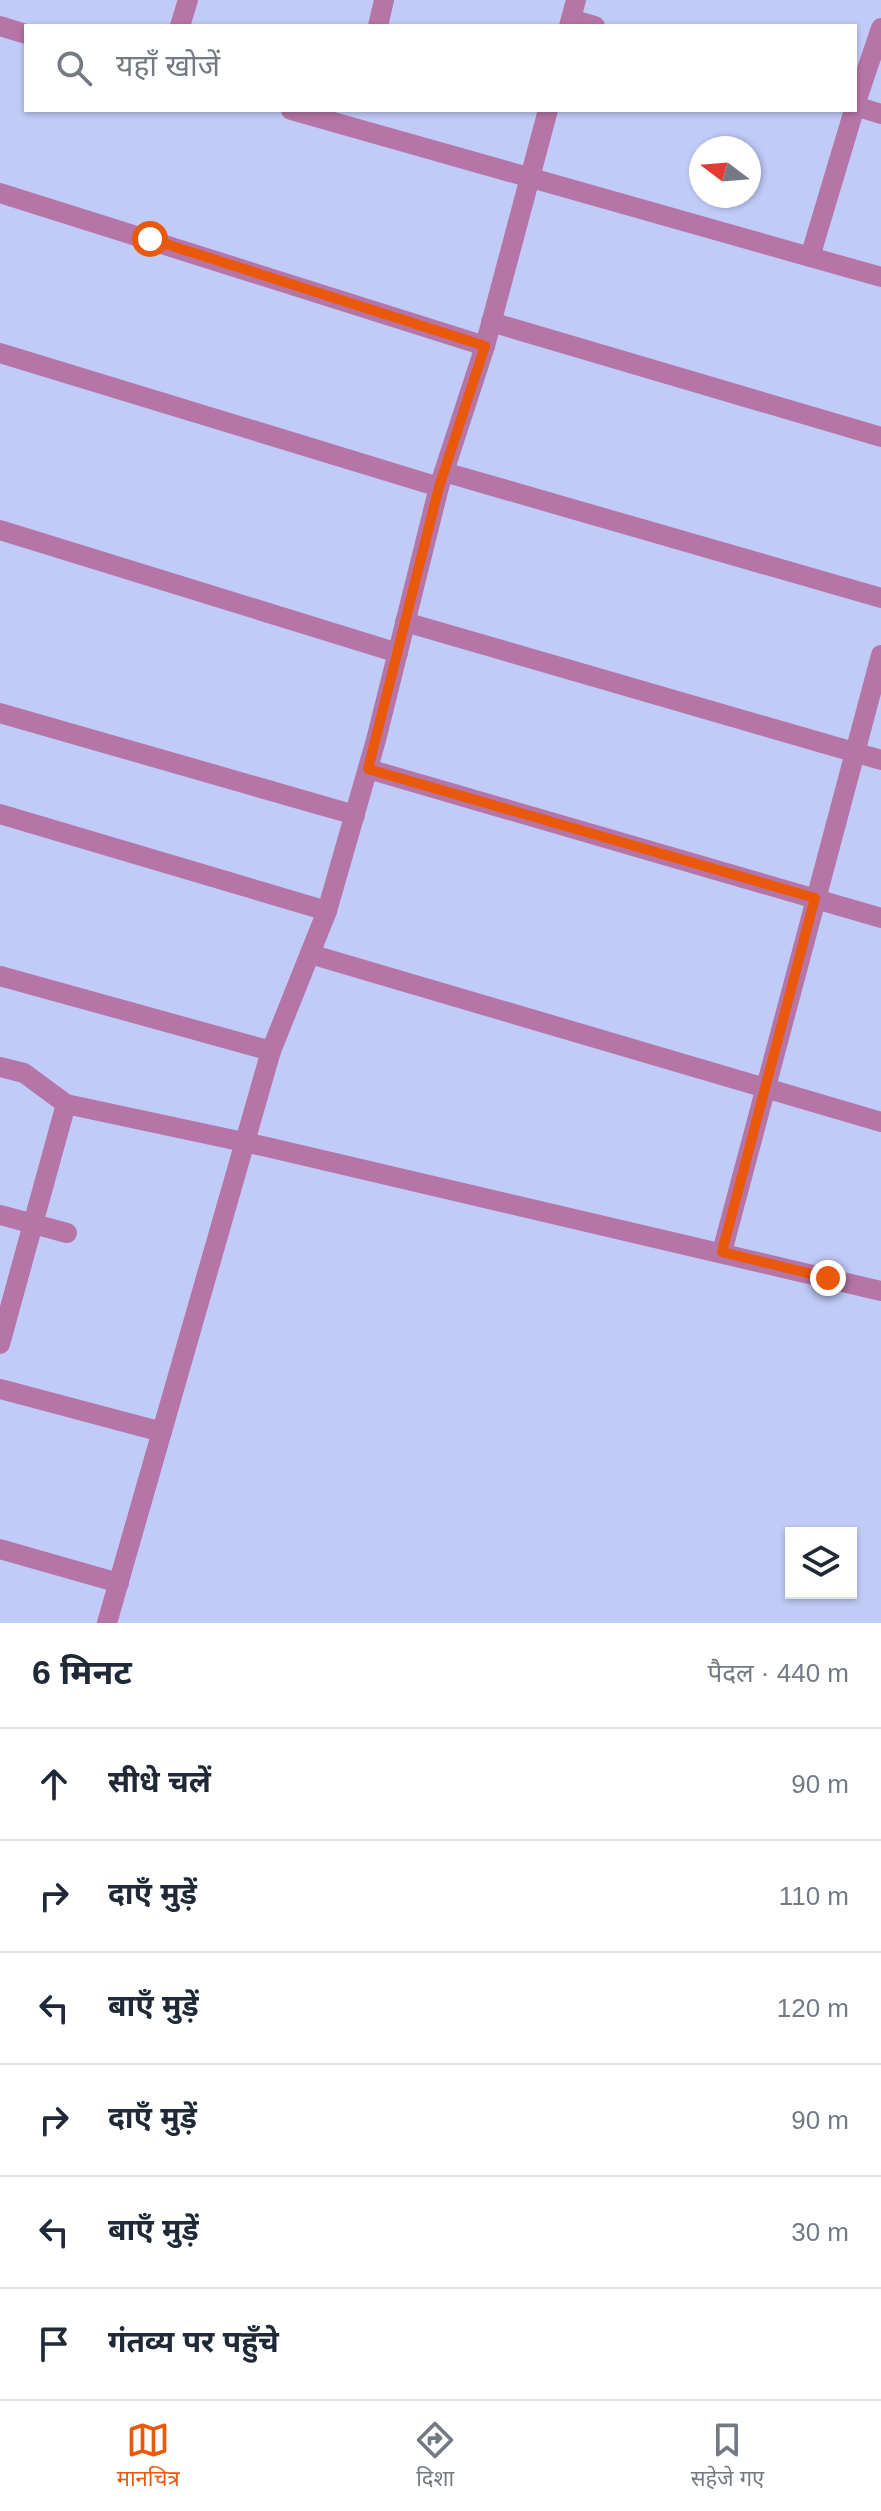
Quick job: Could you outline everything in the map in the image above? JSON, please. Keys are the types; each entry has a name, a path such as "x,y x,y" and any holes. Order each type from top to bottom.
{"street":[{"path":"181,24 188,0"},
{"path":"378,24 384,0"},
{"path":"572,15 591,24"},
{"path":"0,26 24,33"},
{"path":"857,101 881,28"},
{"path":"857,108 881,114"},
{"path":"305,112 354,119 531,178 881,277"},
{"path":"107,1623 271,1051 327,911 355,815 442,480 485,346 548,112"},
{"path":"810,257 854,112"},
{"path":"0,193 485,346"},
{"path":"491,322 881,437"},
{"path":"0,353 442,480 881,598"},
{"path":"0,530 398,653"},
{"path":"405,622 881,760"},
{"path":"722,1252 881,655"},
{"path":"0,713 355,815"},
{"path":"368,769 881,918"},
{"path":"0,814 327,911"},
{"path":"310,954 881,1122"},
{"path":"0,976 271,1051"},
{"path":"0,1067 24,1073 66,1104 722,1252 881,1291"},
{"path":"0,1344 66,1104"},
{"path":"0,1215 67,1233"},
{"path":"0,1389 162,1432"},
{"path":"0,1549 119,1583"}],"route":[{"path":"150,239 485,346 439,487 368,769 815,898 722,1252 828,1278"}]}
